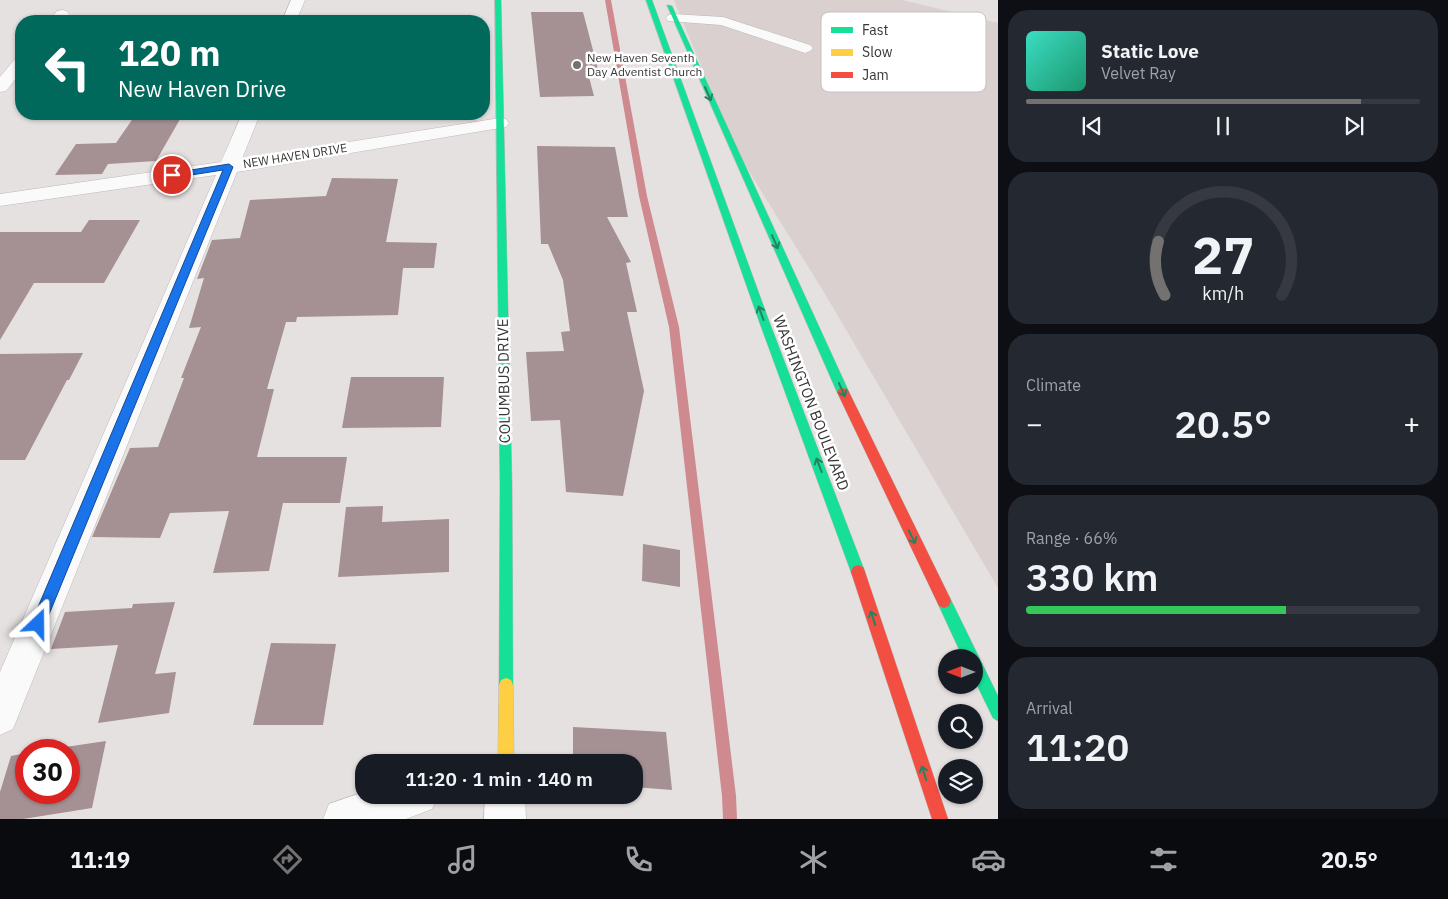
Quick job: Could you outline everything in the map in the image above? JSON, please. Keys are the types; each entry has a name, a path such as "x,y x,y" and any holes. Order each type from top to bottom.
{"main road":[{"name":"COLUMBUS DRIVE","path":"498,0 506,485 506,754"},
{"name":"WASHINGTON BOULEVARD","path":"649,0 761,312 848,544 940,819"},
{"name":"WASHINGTON BOULEVARD","path":"667,0 673,18 855,418 967,649"},
{"path":"983,682 998,714"}],"street":[{"path":"292,15 298,0"},
{"path":"673,18 723,21 805,48"},
{"path":"0,87 15,69"},
{"path":"0,716 248,120"},
{"name":"NEW HAVEN DRIVE","path":"0,200 229,167 500,124"},
{"path":"344,819 390,804"},
{"path":"505,804 505,819"}],"shaded area":[{"path":"674,0 902,0 952,12 821,12 821,92 986,92 986,20 998,23 998,588 822,289 735,149"}],"building":[{"path":"531,12 583,12 600,77 589,77 594,96 540,97"},
{"path":"132,120 180,120 156,161 108,164 102,174 55,175 76,144 116,143"},
{"path":"537,146 615,147 628,217 607,217 631,262 626,263 637,312 627,312 644,391 623,496 566,492 560,420 531,421 526,352 564,351 561,332 570,331 563,280 548,244 541,244"},
{"path":"332,178 398,179 386,242 437,243 434,268 403,268 398,315 297,317 296,322 286,322 267,389 274,389 257,457 347,457 340,503 283,503 269,571 213,573 229,511 170,513 160,538 92,537 130,448 158,447 184,378 181,378 201,327 189,328 204,278 197,279 212,240 240,238 250,200 326,196"},
{"path":"89,220 140,220 104,283 34,283 0,340 0,232 81,232"},
{"path":"83,353 25,460 0,460 0,354"},
{"path":"351,377 444,377 441,427 342,428"},
{"path":"383,506 382,522 449,519 449,572 338,577 346,507"},
{"path":"643,544 680,550 680,587 642,581"},
{"path":"175,602 155,674 176,672 169,713 98,723 118,645 51,649 65,612 132,608 133,604"},
{"path":"271,643 336,644 323,725 253,725"},
{"path":"573,727 666,732 672,790 643,788 643,754 573,754"},
{"path":"106,741 92,808 23,819 0,819 0,792 11,756 15,755 15,804 80,804 80,745"}],"waterway":[{"path":"608,0 643,196 674,327 729,796 730,819"}],"traffic: fast":[{"path":"498,0 506,485 506,685"},
{"path":"649,0 764,321 858,572"},
{"path":"669,6 843,392"},
{"path":"944,601 967,649"},
{"path":"983,682 998,713"}],"traffic: slow":[{"path":"506,685 506,754"}],"traffic: jam":[{"path":"843,392 944,601"},
{"path":"858,572 940,819"}],"place":[{"name":"New Haven Seventh Day Adventist Church","path":"577,65"}],"route":[{"path":"38,624 229,167 172,175"}]}
